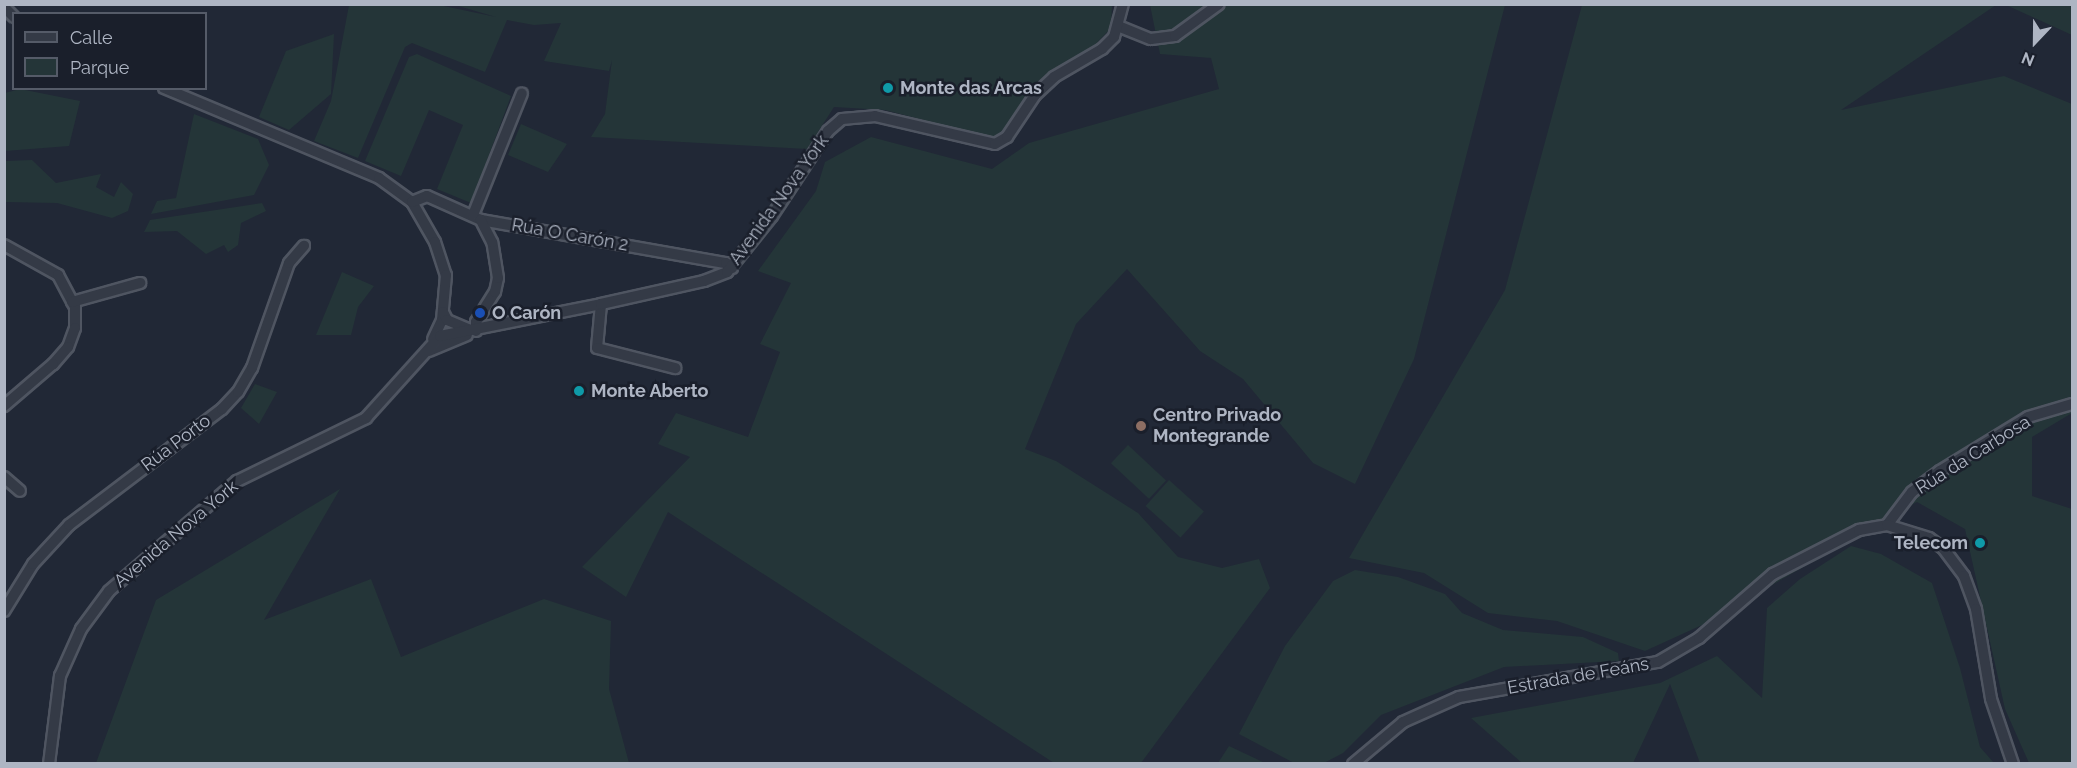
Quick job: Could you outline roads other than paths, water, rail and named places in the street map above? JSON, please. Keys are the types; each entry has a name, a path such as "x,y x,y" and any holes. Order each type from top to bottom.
{"street":[{"path":"1123,4 1118,26 1151,39 1174,36 1219,4"},
{"name":"Avenida Nova York","path":"438,334 476,331 704,281 732,268 772,216 828,131 842,118 875,116 995,144 1007,138 1035,95 1054,77 1102,49 1118,26"},
{"path":"169,90 379,178 412,202 442,258 446,275 443,312 438,334 423,354"},
{"path":"443,312 447,320 476,331 476,322 495,292 498,278 492,242 477,217 522,93"},
{"name":"Rúa O Carón 2","path":"412,202 426,196 477,217 726,262 732,268"},
{"path":"4,245 58,275 72,302 75,328 68,347 4,406"},
{"name":"Rúa Porto","path":"4,611 33,564 69,525 234,397 252,368 289,263 304,246"},
{"path":"72,302 140,283"},
{"path":"601,304 597,348 675,368"},
{"name":"Avenida Nova York","path":"49,764 60,676 81,629 109,591 237,480 366,418 423,354 476,331"},
{"path":"438,334 454,341"},
{"name":"Rúa da Carbosa","path":"1887,525 1912,492 1940,471 2028,417 2073,404"},
{"path":"4,477 20,491"},
{"name":"Estrada de Feáns","path":"1353,764 1403,722 1459,697 1658,662 1699,638 1773,573 1859,530 1887,525 1929,538 1943,548 1964,576 1976,609 1991,699 2013,764"}],"place":[{"name":"Monte das Arcas","path":"888,88"},
{"name":"O Carón","path":"480,313"},
{"name":"Monte Aberto","path":"579,391"},
{"name":"Centro Privado Montegrande","path":"1141,426"},
{"name":"Telecom","path":"1980,543"}]}
